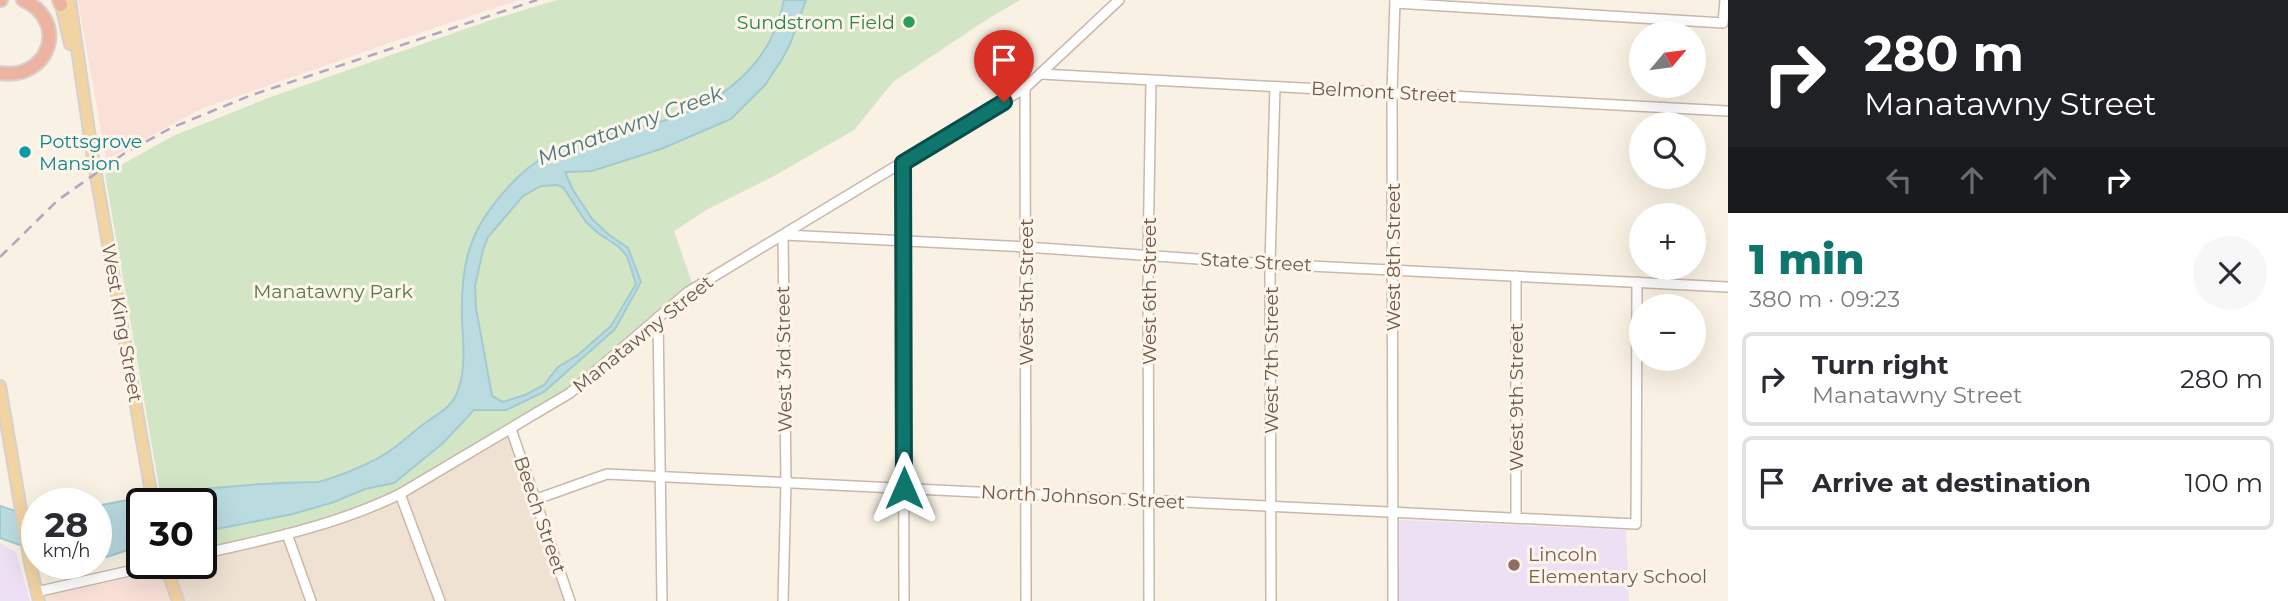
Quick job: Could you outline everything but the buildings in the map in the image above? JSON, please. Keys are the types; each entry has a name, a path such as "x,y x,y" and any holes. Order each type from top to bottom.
{"highway":[{"path":"0,73 15,74 28,70 40,61 47,49 50,35 47,22 39,10 23,0"}],"main road":[{"name":"West King Street","path":"63,1 91,143 150,488"},
{"path":"0,386 38,597"},
{"path":"168,579 178,601"}],"street":[{"name":"Manatawny Street","path":"217,550 348,517 400,494 511,429 570,393 688,292 1025,88 1119,0"},
{"path":"1395,2 1723,23 1725,0"},
{"name":"West 8th Street","path":"1393,601 1392,92 1395,2"},
{"name":"Belmont Street","path":"1041,74 1728,111"},
{"name":"West 6th Street","path":"1149,601 1148,256 1151,81"},
{"name":"West 7th Street","path":"1271,601 1270,264 1275,87"},
{"name":"West 5th Street","path":"1025,88 1026,601"},
{"path":"903,163 904,601"},
{"name":"State Street","path":"783,235 1026,247 1270,264 1728,287"},
{"name":"West 3rd Street","path":"783,235 786,483 783,601"},
{"name":"West 9th Street","path":"1516,276 1516,519"},
{"name":"North Johnson Street","path":"534,500 607,474 1636,524 1637,282"},
{"path":"659,317 662,601"},
{"name":"Beech Street","path":"511,429 570,601"},
{"path":"400,494 440,601"},
{"path":"287,534 311,601"},
{"path":"38,597 126,574"}],"shaded area":[{"path":"78,0 519,0 201,109 106,160"},
{"path":"511,429 570,601 178,601 170,579 217,579 217,550 287,534 400,494"},
{"name":"Lincoln Elementary School","path":"1399,520 1626,530 1629,601 1399,601"},
{"path":"0,543 16,552 21,579 24,579 30,601 0,601"},
{"path":"126,572 126,579 167,579 178,601 39,601 36,592 94,579 112,579 112,575"}],"green space":[{"name":"Manatawny Park","path":"557,0 1020,0 893,82 854,130 774,176 706,210 674,231 692,283 577,382 549,401 369,504 327,519 217,545 217,488 159,488 105,174 173,136 271,97 494,19"}],"water":[{"path":"784,0 806,0 782,59 765,85 731,119 661,149 592,171 565,172 592,219 628,248 641,282 615,329 544,392 506,410 474,410 443,443 394,483 365,489 334,502 293,514 217,529 217,488 318,482 336,477 384,455 451,403 457,393 463,371 462,296 472,241 490,209 518,177 544,157 574,144 664,121 688,112 732,86 750,69 777,26","holes":["541,186 563,187 586,222 627,256 636,284 611,326 578,355 558,367 544,385 503,402 492,396 476,308 475,286 488,237 523,196"]},
{"path":"126,501 126,550 112,555 112,503"},
{"path":"0,506 21,513 21,545 0,538"}],"railway":[{"path":"0,257 58,200 125,153 171,128 249,96 537,0"}],"place":[{"name":"Sundstrom Field","path":"909,22"},
{"name":"Pottsgrove Mansion","path":"25,152"},
{"name":"Lincoln Elementary School","path":"1514,565"}],"route":[{"path":"904,488 903,163 1004,102"}],"water label":[{"name":"Manatawny Creek","path":"630,125"}]}
